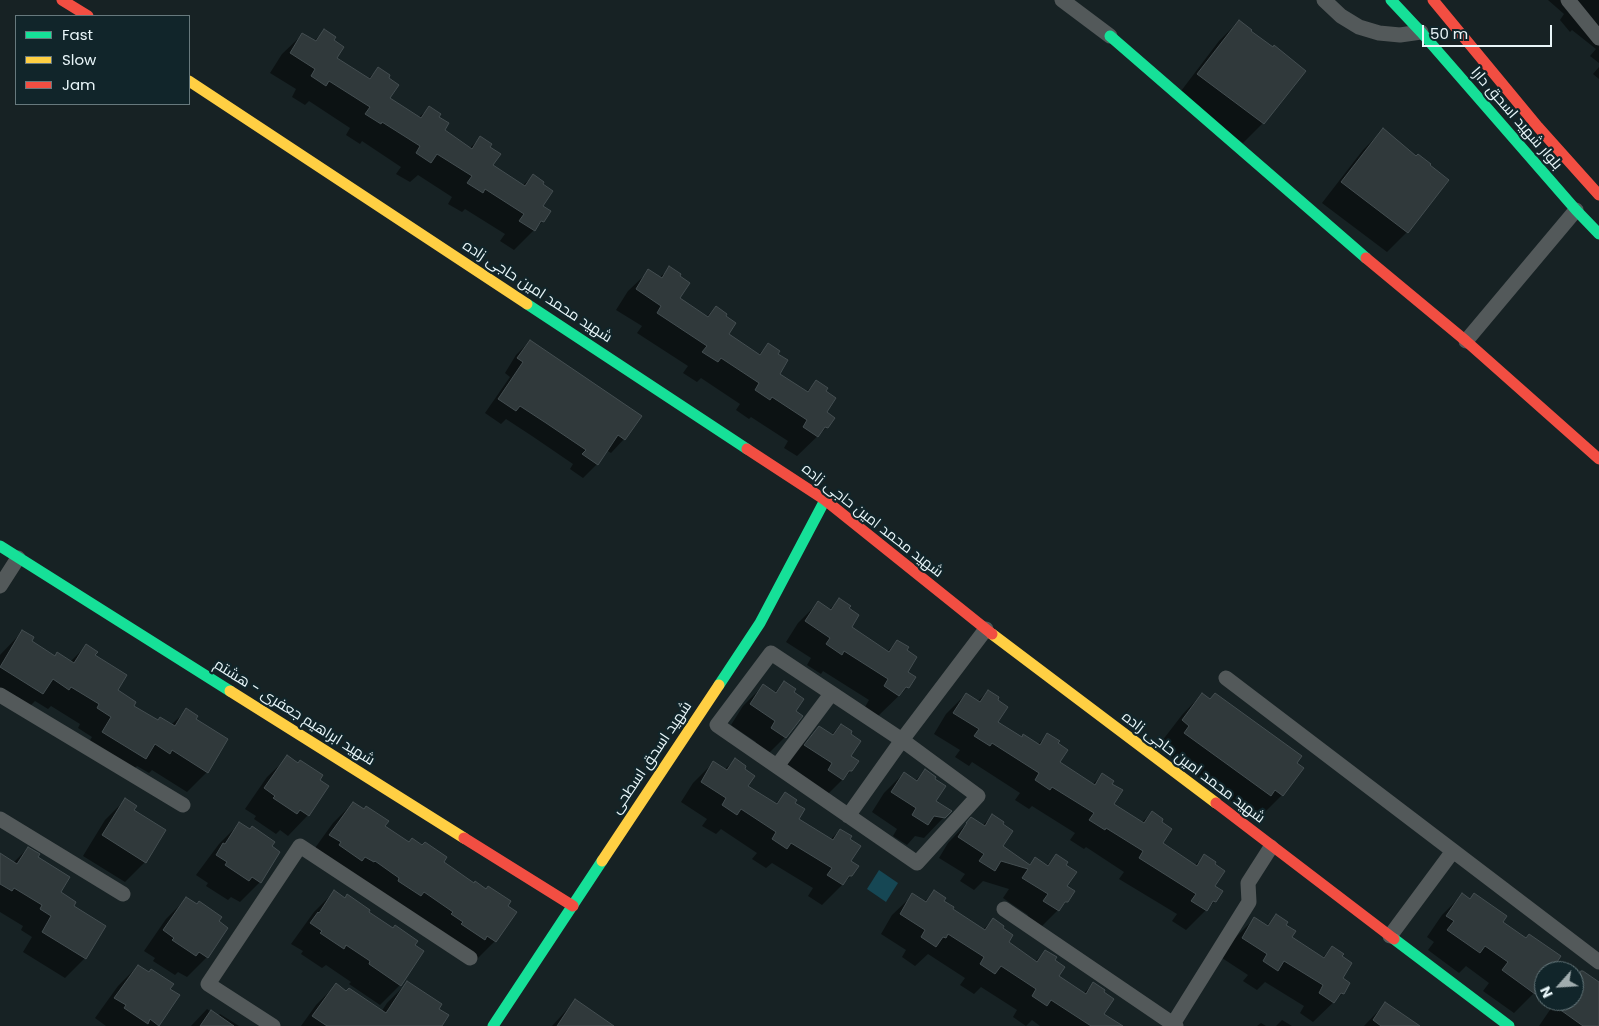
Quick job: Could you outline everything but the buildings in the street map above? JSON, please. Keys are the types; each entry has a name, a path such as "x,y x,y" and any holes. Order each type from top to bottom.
{"street":[{"path":"62,0 86,15"},
{"path":"1062,0 1110,36 1323,222 1466,341 1599,459"},
{"path":"1324,0 1341,16 1359,27 1379,33 1400,35 1421,32"},
{"name":"بلوار شهید اسحق دارا","path":"1392,0 1477,98 1589,196"},
{"name":"بلوار شهید اسحق دارا","path":"1433,0 1538,128 1589,196 1599,234"},
{"path":"1568,0 1599,38"},
{"name":"شهید محمد امین حاجی زاده","path":"190,82 825,500 986,629 1509,1026"},
{"path":"1466,341 1589,196"},
{"name":"شهید اسحق اسطحی","path":"493,1026 760,622 825,500"},
{"name":"شهید ابراهیم جعفری - هشتم","path":"0,546 572,906"},
{"path":"0,586 18,558"},
{"path":"848,816 902,740 986,629"},
{"path":"771,653 902,740 978,796 917,863 717,725 771,653"},
{"path":"1226,678 1599,962"},
{"path":"777,766 831,694"},
{"path":"0,695 183,806"},
{"path":"0,819 123,894"},
{"path":"273,1026 208,984 300,846 470,958"},
{"path":"1004,908 1174,1025 1249,902 1248,883 1271,847"},
{"path":"1390,936 1453,851"}],"shaded area":[{"path":"879,870 898,883 886,902 867,889"}],"traffic: fast":[{"path":"1391,0 1599,234"},
{"path":"1110,36 1366,258"},
{"path":"527,304 747,449"},
{"path":"719,685 760,623 825,500"},
{"path":"0,546 230,691"},
{"path":"493,1026 602,861"},
{"path":"1394,939 1509,1026"}],"traffic: slow":[{"path":"190,82 527,304"},
{"path":"992,634 1216,803"},
{"path":"602,861 719,685"},
{"path":"230,691 464,838"}],"traffic: jam":[{"path":"62,0 86,15"},
{"path":"1433,0 1538,127 1599,195"},
{"path":"1366,258 1466,341 1599,459"},
{"path":"747,449 825,500 992,634"},
{"path":"1216,803 1394,939"},
{"path":"464,838 573,906"}]}
